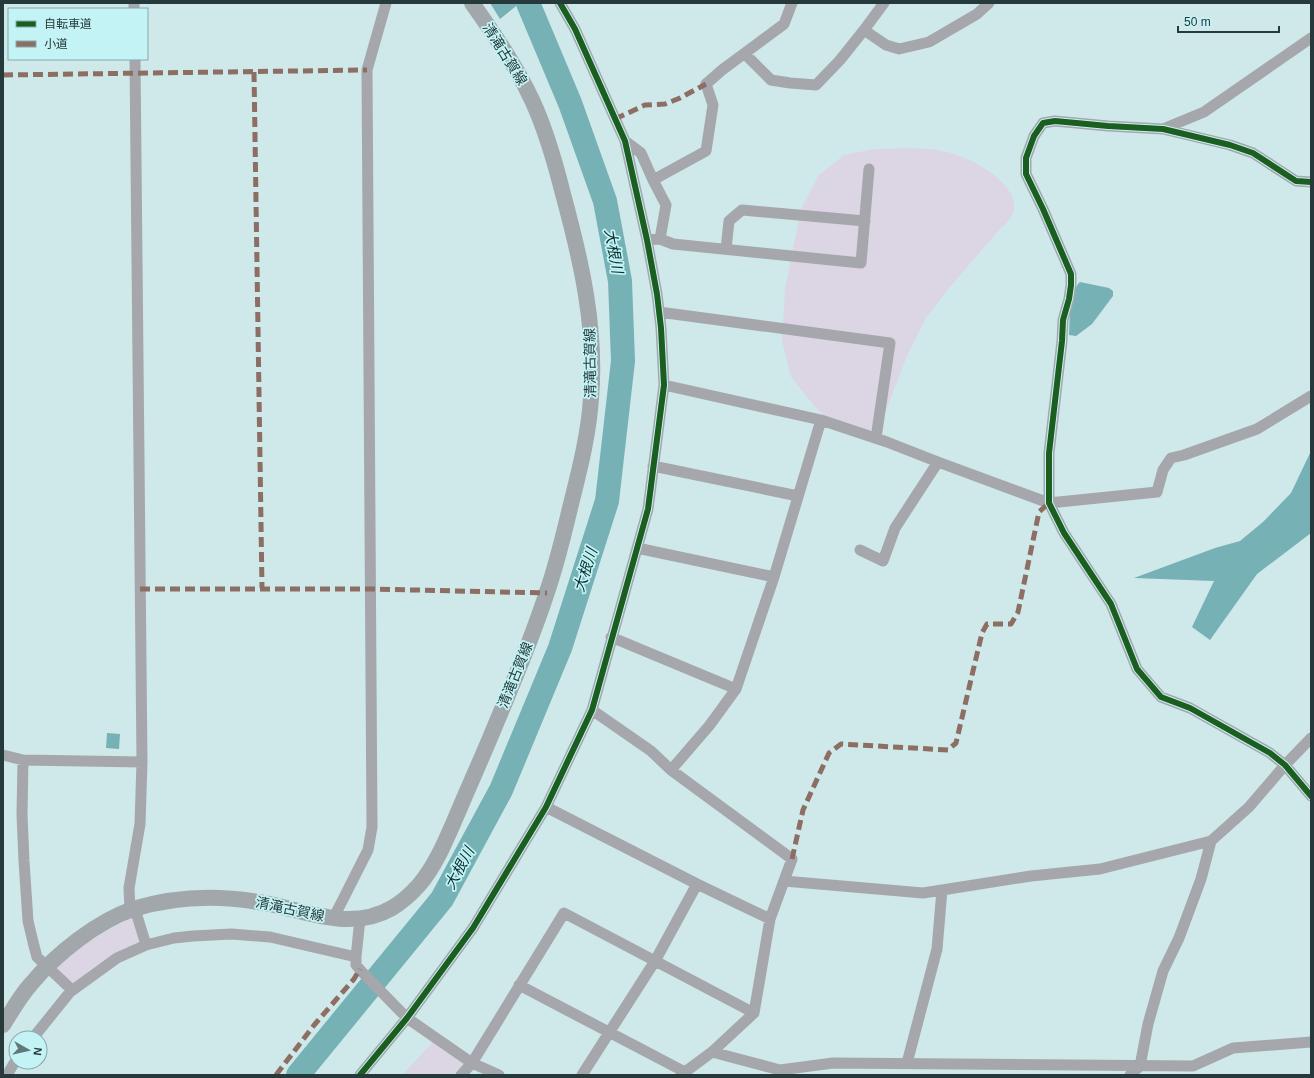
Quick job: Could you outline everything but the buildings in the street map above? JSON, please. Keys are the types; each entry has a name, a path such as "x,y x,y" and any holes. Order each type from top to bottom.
{"main road":[{"name":"清滝古賀線","path":"3,1025 28,987 47,966 81,938 101,925 133,910 171,901 211,898 246,900 333,918 360,919 376,916 406,898 419,885 430,869 447,837 516,675 547,593 564,535 578,475 586,436 591,398 592,360 590,324 583,276 575,237 551,147 533,101 509,57 472,3"}],"street":[{"path":"333,918 368,850 372,827 367,70 386,3"},
{"path":"360,1075 472,928 546,807 592,710 611,637 648,509 664,385 658,294 625,141 575,29 560,3"},
{"path":"653,180 706,151 713,105 706,84 784,24 792,3"},
{"path":"745,54 771,80 816,85 840,60 884,3"},
{"path":"864,30 886,45 899,49 929,42 977,14 989,3"},
{"path":"1163,129 1204,112 1311,38"},
{"path":"135,60 142,762 140,824 129,888 133,910 146,945"},
{"path":"1311,182 1296,181 1253,153 1230,145 1163,129 1055,121 1043,123 1034,136 1026,158 1026,174 1071,274 1070,292 1063,320 1062,341 1049,453 1049,502 1064,533 1111,604 1137,669 1161,697 1190,708 1270,753 1285,765 1311,796"},
{"path":"625,141 641,153 666,205 660,238"},
{"path":"647,240 660,238 672,244 861,263 869,169"},
{"path":"726,249 729,221 742,210 865,221"},
{"path":"659,312 890,343 876,438"},
{"path":"664,385 821,420 876,438 1049,502 1157,492 1163,470 1170,458 1184,455 1257,429 1311,396"},
{"path":"671,770 709,726 736,689 774,578 821,420"},
{"path":"860,550 882,561 895,528 938,462"},
{"path":"653,466 798,496"},
{"path":"637,548 774,578"},
{"path":"611,637 736,689"},
{"path":"519,985 683,1073 712,1052 754,1013 770,919 792,858 671,770 651,751 592,710"},
{"path":"784,881 923,894 1031,876 1100,868 1211,841 1249,807 1285,765 1311,738"},
{"path":"3,756 23,760 142,762"},
{"path":"23,760 22,814 28,921 37,957 72,990"},
{"path":"546,807 697,884 770,919"},
{"path":"1130,1075 1140,1066 1148,1024 1162,971 1180,938 1201,879 1211,841"},
{"path":"582,1075 655,961 697,884"},
{"path":"907,1063 937,949 942,890"},
{"path":"461,1075 472,1062 564,913 754,1013"},
{"path":"360,919 356,965 363,974 405,1016 472,1062 499,1075"},
{"path":"40,1030 72,990 118,958 146,945 174,938 232,934 270,937 356,957"},
{"path":"712,1052 780,1070 833,1063 1193,1066 1233,1048 1311,1042"}],"shaded area":[{"path":"874,149 929,149 960,156 974,162 1001,181 1010,192 1014,204 1011,217 949,288 926,318 906,358 885,413 879,424 868,431 835,425 816,408 791,377 782,341 785,289 801,209 819,175 844,155"},
{"path":"132,918 139,942 117,952 74,983 69,982 55,969 79,948 106,931"},
{"path":"433,1042 463,1063 453,1075 402,1075"}],"water":[{"path":"490,3 520,3 500,19"},
{"path":"1080,282 1109,288 1113,291 1113,296 1092,324 1076,336 1069,335 1070,315 1072,299 1076,287"},
{"path":"1311,451 1311,533 1257,574 1210,640 1192,627 1214,581 1134,578 1215,548 1240,541 1263,522 1291,493"},
{"path":"107,733 120,734 119,749 106,748"}],"waterway":[{"name":"大根川","path":"298,1075 442,899 501,790 560,648 607,501 623,361 620,281 605,201 570,103 528,3"}],"marked path":[{"path":"3,75 367,70"},
{"path":"254,72 262,588"},
{"path":"615,119 645,105 665,104 706,84"},
{"path":"792,859 803,810 829,753 841,744 948,750 956,743 982,633 987,624 1011,624 1018,612 1039,512 1049,503"},
{"path":"140,589 371,589 547,593"},
{"path":"276,1075 315,1024 354,979 360,969"}],"cycle path":[{"path":"360,1075 407,1018 473,928 546,807 592,710 648,509 664,385 661,328 657,294 647,240 625,141 575,29 560,3"},
{"path":"1311,182 1296,181 1253,153 1230,145 1163,129 1055,121 1043,123 1034,136 1026,158 1026,174 1071,274 1069,299 1063,320 1062,341 1049,453 1049,503 1064,533 1111,604 1137,669 1161,697 1190,708 1270,753 1285,765 1311,796"}]}
